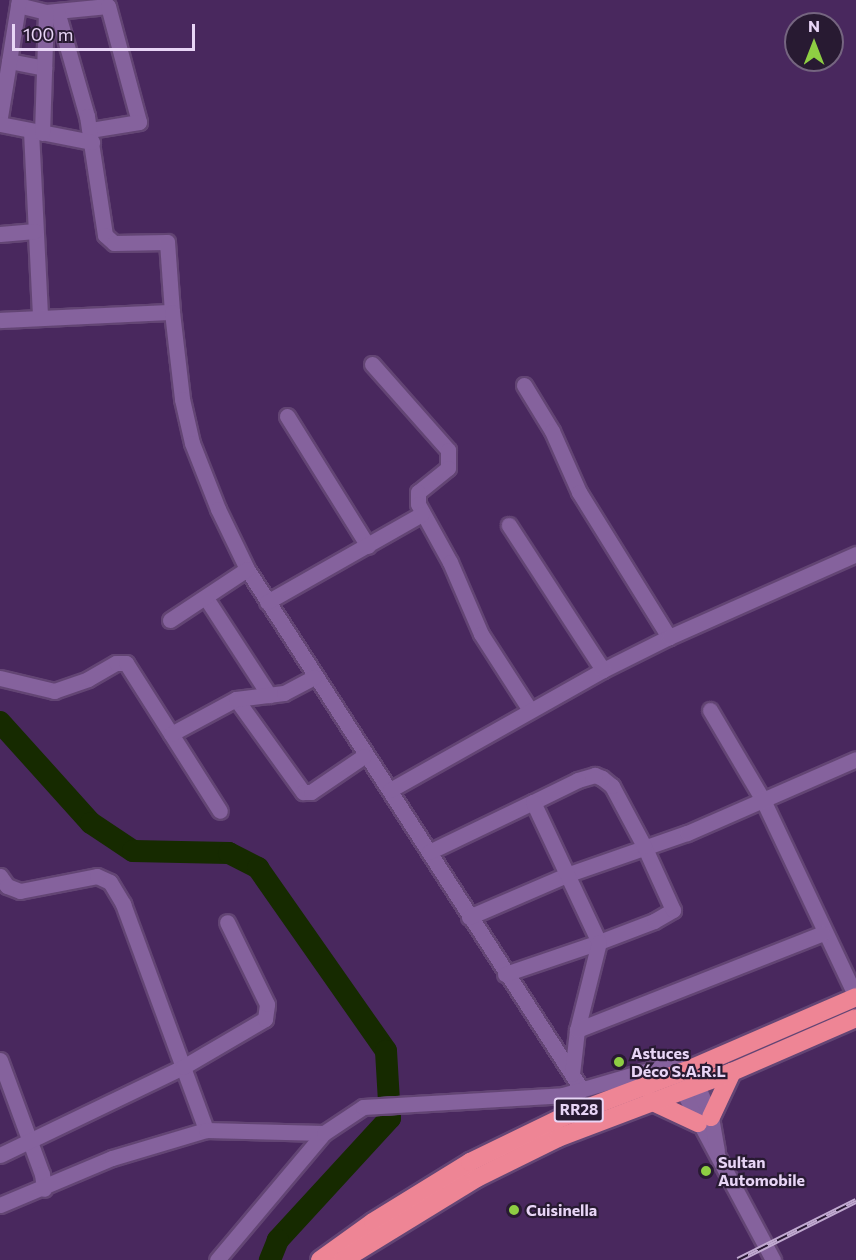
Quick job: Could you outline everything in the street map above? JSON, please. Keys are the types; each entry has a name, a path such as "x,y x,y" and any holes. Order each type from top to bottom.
{"highway":[{"name":"RR28","path":"320,1260 470,1162 563,1117 684,1077 856,997"},
{"name":"RR28","path":"343,1260 477,1178 558,1138 651,1101 684,1077 732,1072 856,1018"},
{"path":"651,1101 705,1120 732,1072"}],"street":[{"path":"0,117 19,3 51,11 106,4 111,14 139,122 91,136 37,132 0,124"},
{"path":"40,318 35,231 37,132 51,11"},
{"path":"51,11 91,136 105,235 114,243 166,242 182,399 192,442 218,509 247,569 364,756 390,790 505,974 582,1090"},
{"path":"9,61 44,68"},
{"path":"0,234 35,231"},
{"path":"0,320 172,312"},
{"path":"372,364 450,457 448,468 418,492 422,514 450,562 481,634 530,710"},
{"path":"524,386 552,431 579,492 669,637"},
{"path":"287,416 368,546"},
{"path":"267,602 422,514"},
{"path":"509,525 603,670"},
{"path":"390,790 603,670 669,637 856,554"},
{"path":"170,620 247,569"},
{"path":"206,598 269,695"},
{"path":"0,678 54,692 123,662 130,666 220,811"},
{"path":"171,734 236,699 284,693 314,677"},
{"path":"236,699 305,793 364,756"},
{"path":"710,710 763,801 823,933 856,997"},
{"path":"469,917 569,874 763,801 856,759"},
{"path":"429,852 595,775 612,786 644,846 673,910 599,942 505,974"},
{"path":"533,802 569,874 599,942 577,1030 572,1074"},
{"path":"0,876 7,886 20,891 97,876 110,882 123,904 207,1130"},
{"path":"0,1155 183,1067 268,1015 267,1004 227,922"},
{"path":"577,1030 823,933"},
{"path":"0,1060 44,1189"},
{"path":"217,1260 324,1133 363,1107 563,1095 660,1065 684,1077 717,1150 773,1260"},
{"path":"0,1205 44,1189 112,1158 207,1130 324,1133"}],"waterway":[{"path":"0,722 91,823 133,851 229,853 258,868 386,1051 390,1118 278,1240 270,1260"}],"railway":[{"path":"738,1260 856,1201"}],"place":[{"name":"Astuces Déco S.A.R.L","path":"619,1062"},
{"name":"Sultan Automobile","path":"706,1171"},
{"name":"Cuisinella","path":"514,1210"}]}
